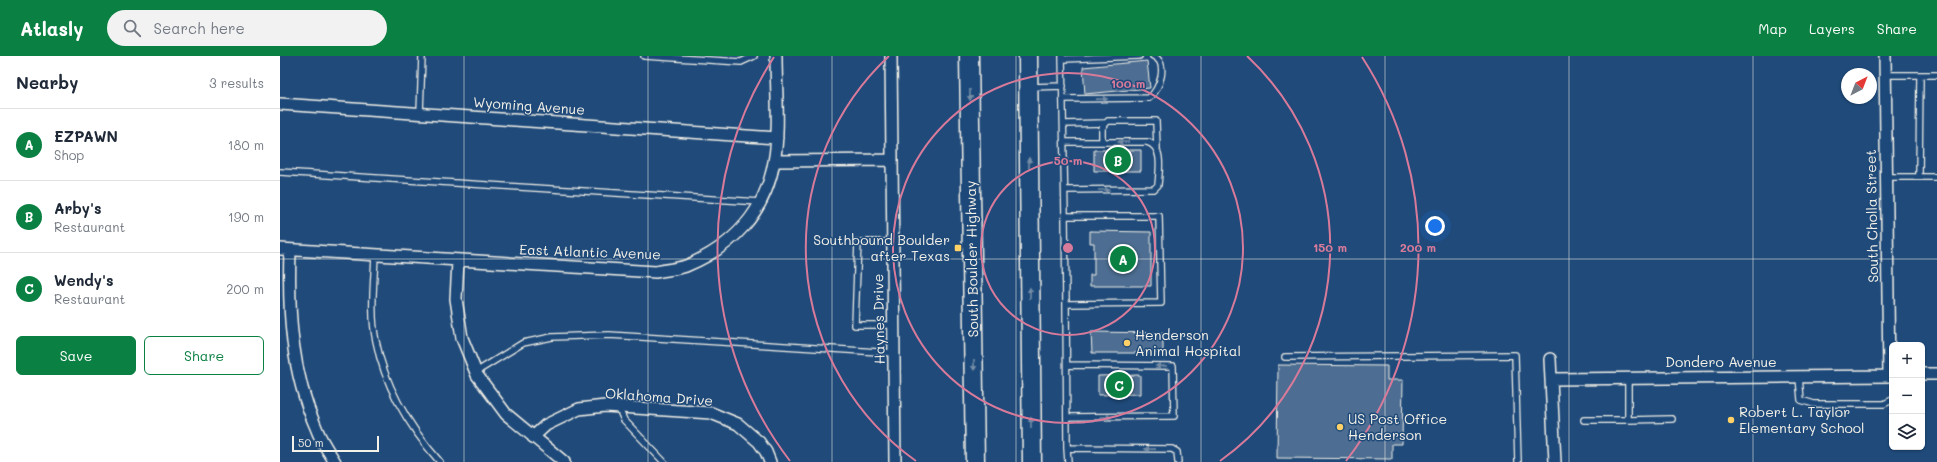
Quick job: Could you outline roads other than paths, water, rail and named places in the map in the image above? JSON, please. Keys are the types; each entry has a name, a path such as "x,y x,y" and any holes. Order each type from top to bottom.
{"main road":[{"name":"South Boulder Highway","path":"969,56 975,462"},
{"path":"1028,56 1032,462"}],"street":[{"name":"East Atlantic Avenue","path":"285,250 656,272 685,266 724,246 754,214 768,188 775,161 776,56"},
{"name":"Haynes Drive","path":"891,56 895,462"},
{"name":"South Cholla Street","path":"1885,56 1889,342"},
{"name":"Wyoming Avenue","path":"280,104 776,138"},
{"path":"775,161 892,160"},
{"path":"285,250 292,339 299,377 317,430 335,462"},
{"path":"458,261 456,299 462,338 476,372 506,414 564,462"},
{"path":"1550,359 1555,462"},
{"path":"1925,374 1937,374"},
{"name":"Dondero Avenue","path":"1551,379 1889,376"},
{"name":"Oklahoma Drive","path":"533,437 546,425 579,409 605,406 711,413 738,424 759,442 766,452 770,462"}],"lane":[{"path":"420,113 422,56"},
{"path":"644,56 741,62 754,56"},
{"path":"1068,462 1062,57 1140,56"},
{"path":"1063,99 1149,98 1155,92 1162,75 1158,58 1153,56"},
{"path":"1885,75 1937,75"},
{"path":"1919,177 1920,75"},
{"path":"1028,87 1063,86"},
{"path":"1065,190 1154,189 1158,185 1156,121 1108,120 1102,128 1102,142"},
{"path":"1064,124 1105,123"},
{"path":"1064,142 1147,142 1152,143 1157,149"},
{"path":"280,172 760,202"},
{"path":"1886,177 1937,177"},
{"path":"1065,216 1159,216 1161,303 1066,304"},
{"path":"893,242 858,242 855,325 894,325"},
{"path":"375,255 373,307 376,340 385,374 403,412 425,445 440,462"},
{"path":"476,372 523,343 552,337 609,335 894,353"},
{"path":"1285,357 1516,355 1518,462"},
{"path":"1067,365 1173,366 1174,416 1067,418"},
{"path":"1799,377 1801,400 1814,404 1884,404 1889,402"},
{"path":"1628,378 1628,420"},
{"path":"618,407 624,420 664,462"},
{"path":"1584,420 1672,419"},
{"path":"1067,448 1172,449 1178,452 1178,462"}],"place":[{"name":"Arby's","path":"1118,160"},
{"name":"Southbound Boulder after Texas","path":"958,248"},
{"name":"EZPAWN","path":"1123,259"},
{"name":"Henderson Animal Hospital","path":"1127,343"},
{"name":"Wendy's","path":"1119,385"},
{"name":"Robert L. Taylor Elementary School","path":"1731,420"},
{"name":"US Post Office Henderson","path":"1340,427"}]}
